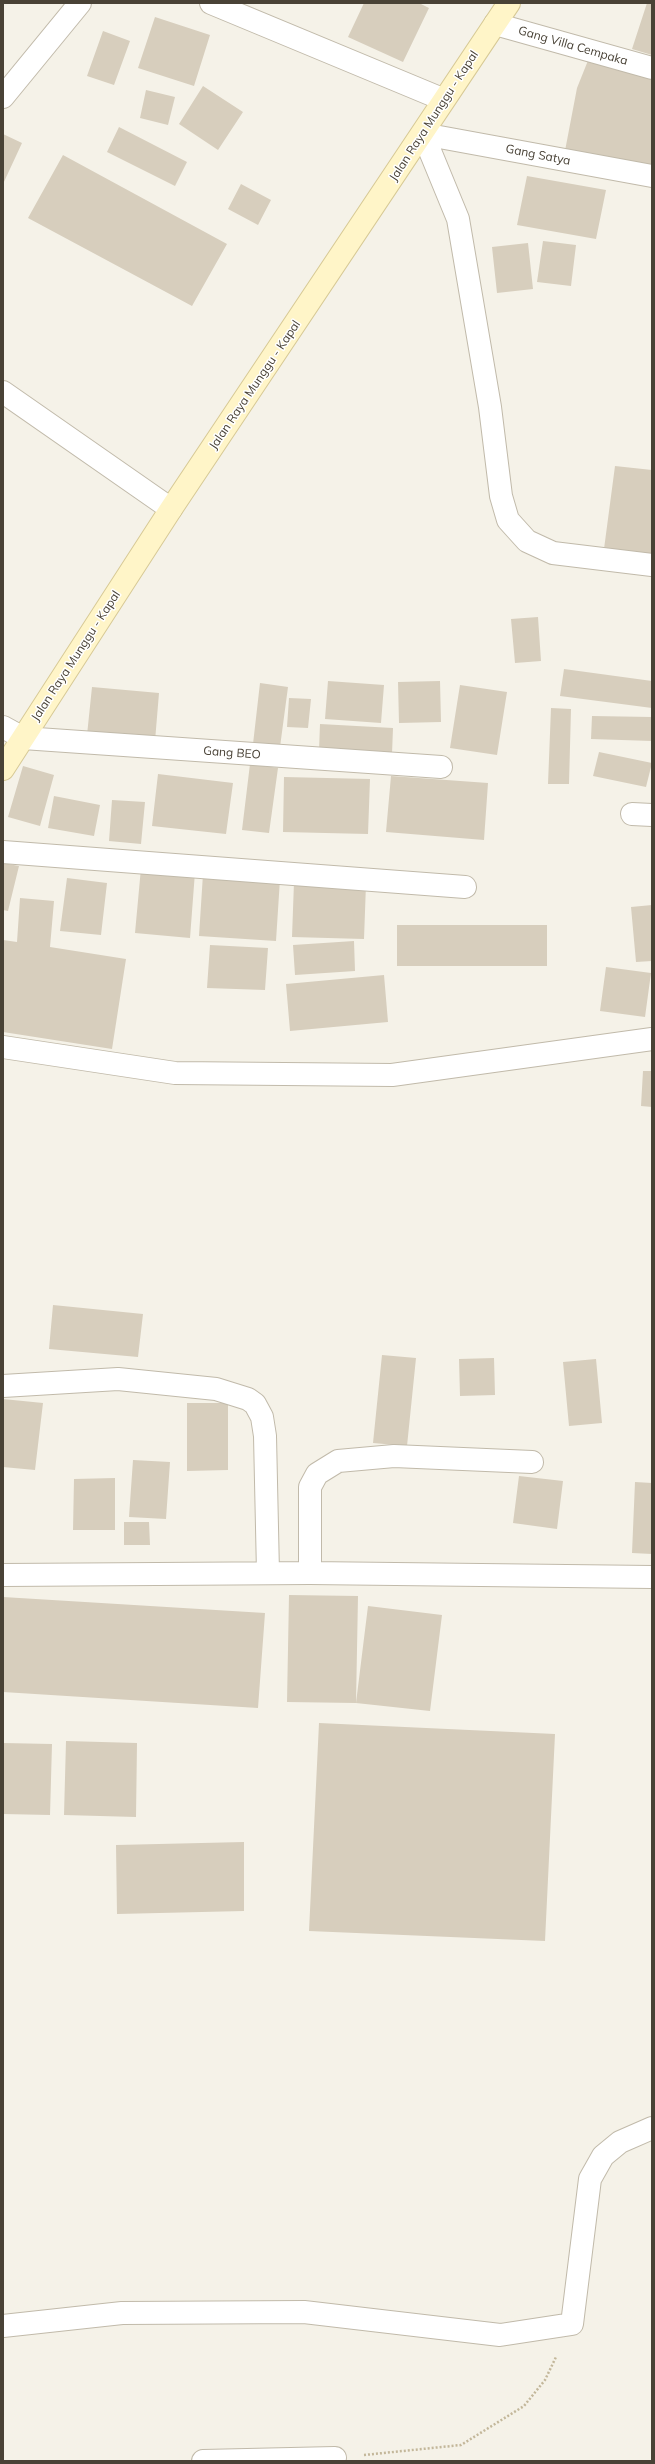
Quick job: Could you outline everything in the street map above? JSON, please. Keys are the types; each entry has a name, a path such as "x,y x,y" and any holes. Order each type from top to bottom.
{"street":[{"path":"3,97 80,3"},
{"path":"211,3 442,99"},
{"name":"Jalan Raya Munggu - Kapal","path":"3,769 171,509 423,134 442,99 509,3"},
{"name":"Gang Villa Cempaka","path":"495,24 652,68"},
{"path":"423,134 458,219 490,407 501,496 508,520 527,541 552,553 652,565"},
{"name":"Gang Satya","path":"423,134 652,176"},
{"path":"3,392 171,509"},
{"path":"3,727 23,738"},
{"name":"Gang BEO","path":"23,738 441,767"},
{"path":"3,852 465,887"},
{"path":"3,1047 175,1073 392,1075 652,1039"},
{"path":"3,1386 118,1379 216,1389 248,1399 255,1404 262,1417 265,1436 268,1573"},
{"path":"310,1572 310,1487 317,1474 338,1461 394,1456 532,1462"},
{"path":"3,1575 310,1572 652,1577"},
{"path":"3,2326 122,2313 304,2312 500,2334 572,2324 590,2179 603,2156 620,2142 652,2128"},
{"path":"203,2461 335,2458"}],"path":[{"path":"335,2458 461,2445 524,2406 545,2380 572,2324"}],"building":[{"path":"364,3 419,3 429,8 403,62 348,37"},
{"path":"647,3 652,3 652,55 632,49"},
{"path":"155,17 210,35 194,86 138,68"},
{"path":"103,31 130,41 114,85 87,76"},
{"path":"589,58 652,73 652,169 564,156 577,88"},
{"path":"203,86 243,112 218,150 179,124"},
{"path":"146,90 175,97 168,125 140,118"},
{"path":"119,127 187,162 175,186 107,152"},
{"path":"3,134 22,143 3,184"},
{"path":"63,155 227,244 192,306 28,218"},
{"path":"527,176 606,190 596,239 517,225"},
{"path":"241,184 271,200 258,225 228,209"},
{"path":"543,241 576,245 571,286 537,282"},
{"path":"528,243 533,289 497,293 492,247"},
{"path":"615,466 652,470 652,555 604,549"},
{"path":"538,617 541,661 515,663 511,619"},
{"path":"564,669 652,681 652,708 560,696"},
{"path":"328,681 384,685 381,723 325,719"},
{"path":"440,681 441,722 399,723 398,682"},
{"path":"260,683 288,687 280,747 253,744"},
{"path":"460,685 507,692 497,755 450,748"},
{"path":"92,687 159,693 155,741 87,735"},
{"path":"289,698 311,699 308,728 287,727"},
{"path":"551,708 571,709 569,784 548,784"},
{"path":"592,716 652,717 652,741 591,739"},
{"path":"320,724 393,728 392,754 319,751"},
{"path":"599,752 652,763 646,787 593,776"},
{"path":"250,764 278,768 269,833 242,830"},
{"path":"23,766 54,775 40,826 8,817"},
{"path":"158,774 233,783 226,834 152,826"},
{"path":"391,776 488,783 484,840 386,832"},
{"path":"284,777 370,779 368,834 283,832"},
{"path":"54,796 100,805 94,836 48,828"},
{"path":"112,800 145,802 141,844 109,841"},
{"path":"3,863 19,866 8,911 3,910"},
{"path":"141,868 195,872 190,938 135,933"},
{"path":"203,874 280,879 276,941 199,936"},
{"path":"67,878 107,883 101,935 60,931"},
{"path":"294,882 366,884 364,939 292,937"},
{"path":"20,898 54,901 50,947 126,959 112,1049 3,1032 3,940 17,942"},
{"path":"652,905 652,961 636,962 631,907"},
{"path":"397,925 547,925 547,966 397,966"},
{"path":"354,941 355,971 295,975 293,945"},
{"path":"210,945 268,948 265,990 207,988"},
{"path":"606,967 651,973 645,1017 600,1011"},
{"path":"384,975 388,1022 290,1031 286,984"},
{"path":"643,1071 652,1071 652,1107 641,1106"},
{"path":"53,1305 143,1314 138,1357 49,1349"},
{"path":"382,1355 416,1358 407,1446 373,1443"},
{"path":"494,1358 495,1395 460,1396 459,1359"},
{"path":"596,1359 602,1423 569,1426 563,1362"},
{"path":"3,1399 43,1403 35,1470 3,1467"},
{"path":"187,1403 228,1403 228,1470 187,1471"},
{"path":"133,1460 170,1462 166,1519 129,1517"},
{"path":"519,1476 563,1481 557,1529 513,1523"},
{"path":"115,1478 115,1530 73,1530 74,1479"},
{"path":"635,1482 652,1483 652,1554 632,1553"},
{"path":"124,1522 149,1522 150,1545 124,1545"},
{"path":"289,1595 358,1596 356,1703 287,1702"},
{"path":"3,1597 265,1613 258,1708 3,1692"},
{"path":"368,1606 442,1615 430,1711 356,1703"},
{"path":"319,1723 555,1734 545,1941 309,1931"},
{"path":"66,1741 137,1743 136,1817 64,1815"},
{"path":"3,1743 52,1744 50,1815 3,1814"},
{"path":"244,1842 244,1911 117,1914 116,1845"}]}
